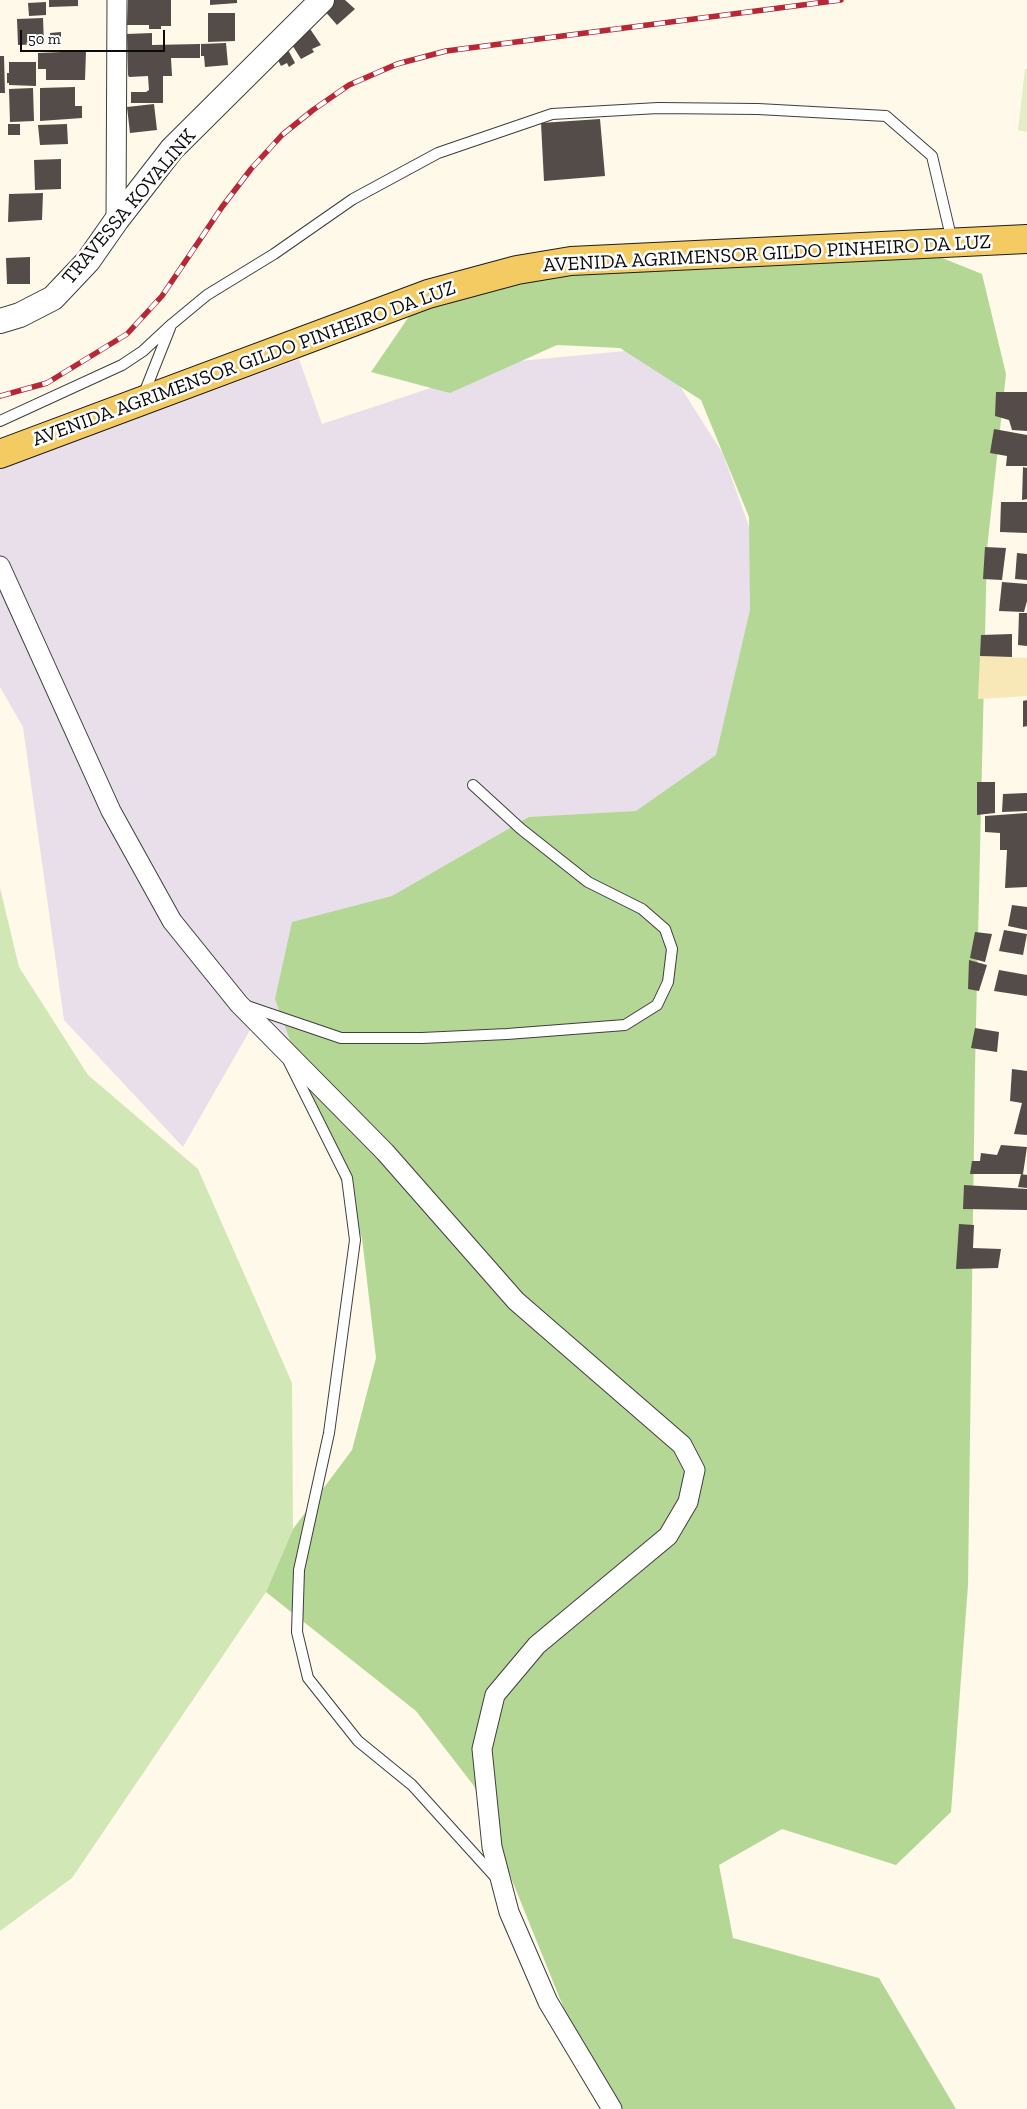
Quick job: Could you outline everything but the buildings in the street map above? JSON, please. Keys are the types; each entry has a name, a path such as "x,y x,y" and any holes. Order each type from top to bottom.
{"main road":[{"name":"AVENIDA AGRIMENSOR GILDO PINHEIRO DA LUZ","path":"0,454 428,294 516,270 570,261 1027,239"}],"street":[{"path":"116,221 117,0"},
{"name":"TRAVESSA KOVALINK","path":"0,321 20,315 53,298 88,262 116,221 172,149 319,4"},
{"path":"0,566 111,811 172,920 239,1004 385,1152 516,1301 682,1445 695,1470 688,1502 668,1536 537,1645 495,1694 482,1749 492,1846 509,1912 548,2002 612,2109"}],"lane":[{"path":"0,421 122,365 143,351 207,295 274,254 353,199 438,153 552,114 658,108 758,109 886,116 932,156 952,242"},
{"path":"141,402 172,324"},
{"path":"239,1004 341,1038 422,1038 507,1034 625,1024 657,1004 668,982 672,949 665,929 642,909 588,882 521,829 473,786"},
{"path":"282,1048 347,1178 355,1240 329,1433 299,1570 298,1632 308,1678 358,1742 412,1785 502,1883"}],"shaded area":[{"path":"656,348 723,454 770,585 745,775 490,1255 261,1011 183,1147 64,1020 23,727 0,687 0,469 299,359 322,424 509,362"}],"green space":[{"path":"1025,69 1027,69 1027,132 1018,130"},
{"path":"920,249 982,274 1006,374 987,549 975,1067 968,1585 951,1812 896,1865 782,1829 719,1865 733,1938 879,1978 956,2109 607,2109 596,2088 474,1786 416,1711 266,1592 293,1529 352,1450 376,1358 362,1238 275,999 292,922 392,896 529,817 636,811 716,755 750,610 749,517 701,400 620,348 557,345 450,393 371,372 421,299 522,272"},
{"path":"0,888 19,967 88,1075 198,1169 292,1383 293,1529 266,1592 72,1878 0,1931"}],"sand":[{"path":"980,656 1027,658 1027,696 978,699"}],"railway":[{"path":"0,396 47,383 127,334 162,296 222,207 251,169 282,135 349,85 397,64 446,51 841,0"}]}
